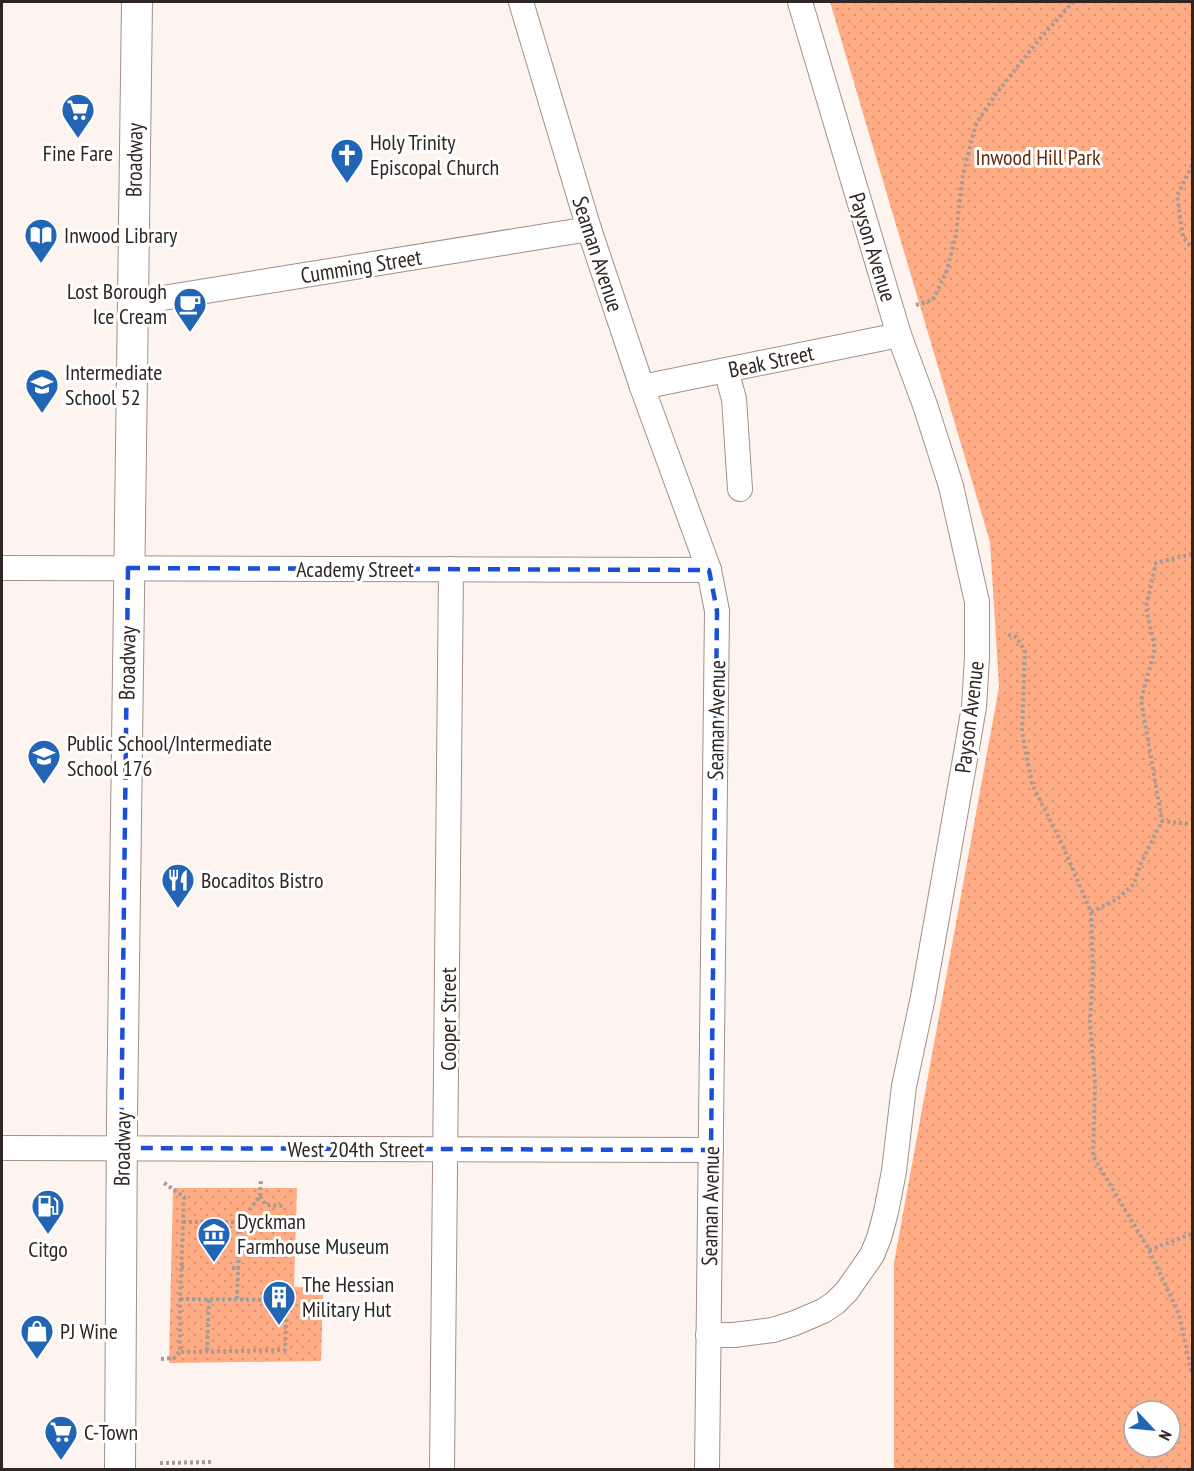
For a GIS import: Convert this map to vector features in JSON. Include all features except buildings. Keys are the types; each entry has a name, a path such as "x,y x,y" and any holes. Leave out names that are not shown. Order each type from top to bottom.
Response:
{"main road":[{"name":"Broadway","path":"120,1470 121,1148 137,2"}],"street":[{"name":"Seaman Avenue","path":"521,2 589,229 642,387 709,570 717,611 707,1470"},
{"name":"Payson Avenue","path":"708,1335 734,1335 773,1330 795,1323 835,1303 847,1292 872,1255 886,1212 894,1171 904,1086 937,922 970,728 977,657 977,602 951,486 926,405 900,335 800,2"},
{"name":"Cumming Street","path":"132,303 589,229"},
{"name":"Beak Street","path":"642,387 900,335"},
{"path":"726,370 734,399 740,489"},
{"name":"Academy Street","path":"2,568 709,570"},
{"name":"Cooper Street","path":"442,1470 451,569"},
{"name":"West 204th Street","path":"2,1148 711,1150"}],"path":[{"path":"916,305 933,300 947,270 956,234 963,174 976,124 1030,50 1073,2"},
{"path":"1192,165 1177,196 1183,237 1192,248"},
{"path":"1090,912 1116,900 1134,884 1140,865 1162,821 1141,700 1155,649 1146,607 1156,563 1192,554"},
{"path":"1008,635 1016,637 1025,651 1022,732 1032,784 1062,844 1090,912 1093,971 1090,1022 1095,1083 1092,1156 1149,1250 1179,1314 1192,1375"},
{"path":"1162,821 1192,824"},
{"path":"237,1299 240,1222 260,1196 261,1179"},
{"path":"163,1182 184,1197 180,1352"},
{"path":"260,1196 266,1205 284,1206"},
{"path":"183,1222 240,1222"},
{"path":"1149,1250 1192,1234"},
{"path":"181,1267 187,1268"},
{"path":"232,1268 238,1268"},
{"path":"207,1351 209,1298"},
{"path":"160,1359 174,1358 180,1352 285,1350 287,1300 180,1299"},
{"path":"160,1463 214,1462"}],"highlighted area":[{"path":"128,568 709,570 717,611 711,1150 121,1148"}],"green space":[{"name":"Inwood Hill Park","path":"830,2 1192,2 1192,1469 894,1469 894,1263 999,687 990,542"},
{"path":"173,1188 297,1188 294,1287 323,1288 321,1361 169,1363"}],"place":[{"name":"Fine Fare","path":"78,139"},
{"name":"Holy Trinity Episcopal Church","path":"347,184"},
{"name":"Inwood Library","path":"41,264"},
{"name":"Lost Borough Ice Cream","path":"190,333"},
{"name":"Intermediate School 52","path":"42,414"},
{"name":"Public School/Intermediate School 176","path":"44,785"},
{"name":"Bocaditos Bistro","path":"178,909"},
{"name":"Citgo","path":"48,1235"},
{"name":"Dyckman Farmhouse Museum","path":"214,1263"},
{"name":"The Hessian Military Hut","path":"279,1326"},
{"name":"PJ Wine","path":"37,1360"},
{"name":"C-Town","path":"61,1461"}]}
